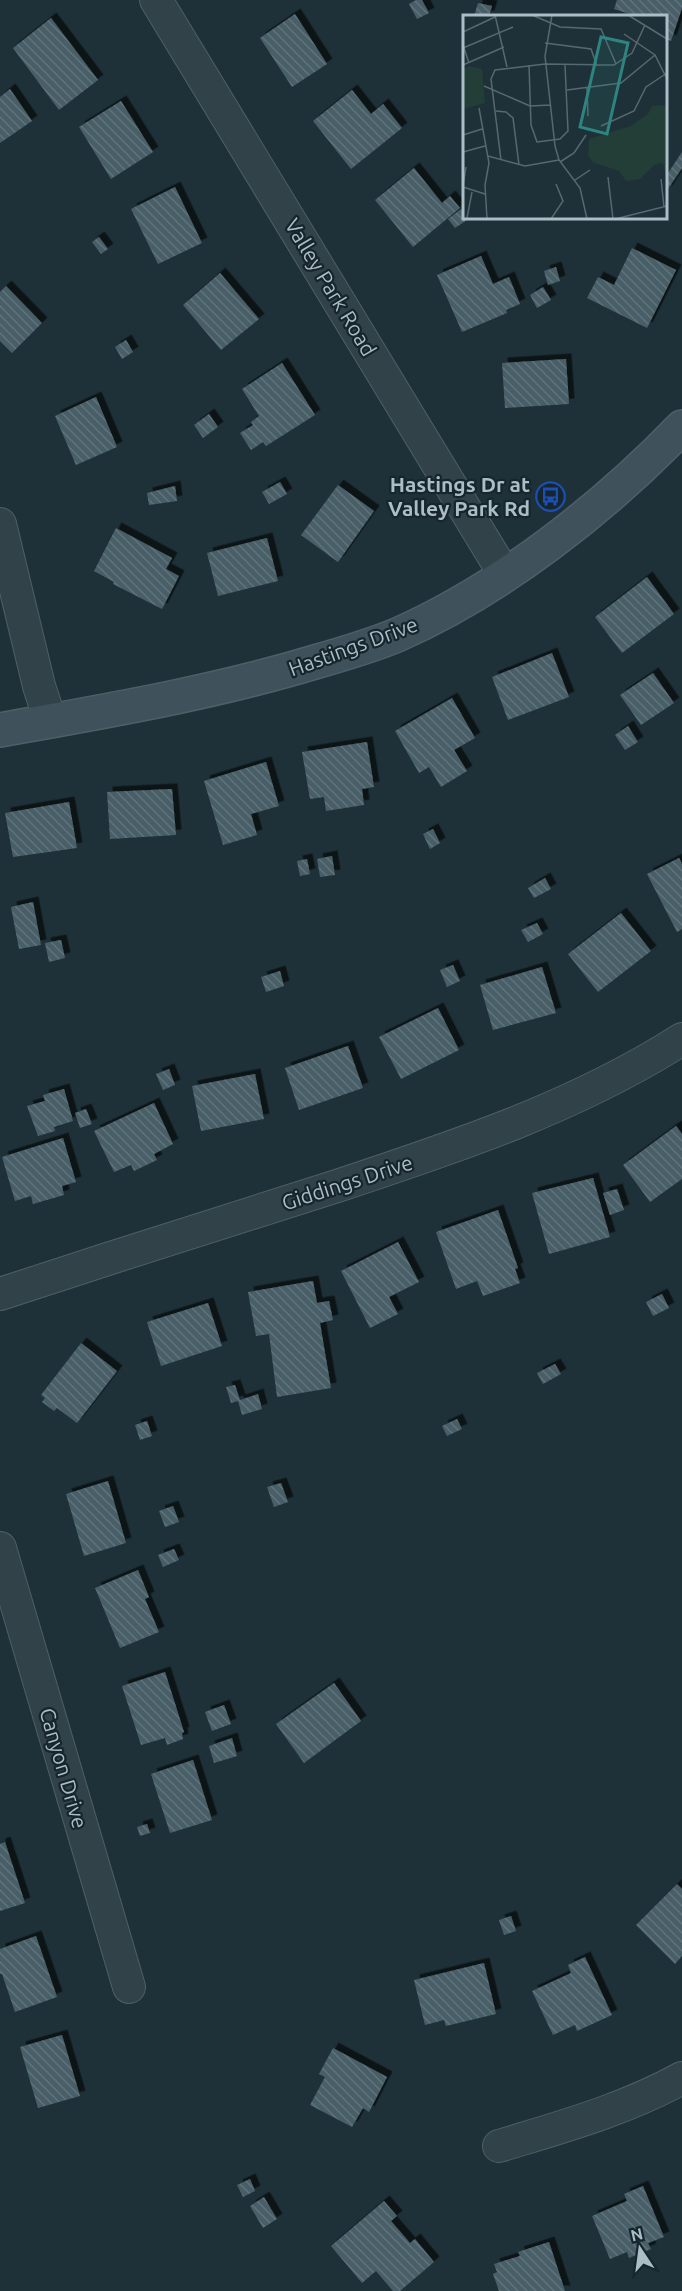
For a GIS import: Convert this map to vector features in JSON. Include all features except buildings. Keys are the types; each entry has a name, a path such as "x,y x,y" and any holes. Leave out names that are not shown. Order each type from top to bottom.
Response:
{"street":[{"name":"Valley Park Road","path":"156,0 505,575"},
{"name":"Hastings Drive","path":"0,730 272,675 396,636 454,607 505,575 597,506 645,466 682,427"},
{"path":"0,524 39,686 50,720"},
{"name":"Giddings Drive","path":"0,1294 494,1133 554,1107 682,1039"},
{"name":"Canyon Drive","path":"0,1548 129,1987"},
{"path":"499,2146 598,2116 651,2095 682,2078"}],"place":[{"name":"Hastings Dr at Valley Park Rd","path":"551,496"}]}
